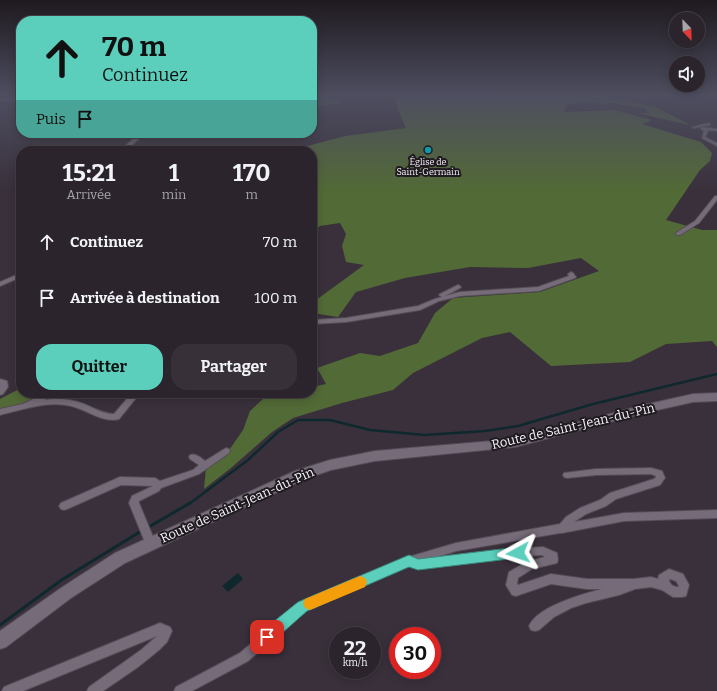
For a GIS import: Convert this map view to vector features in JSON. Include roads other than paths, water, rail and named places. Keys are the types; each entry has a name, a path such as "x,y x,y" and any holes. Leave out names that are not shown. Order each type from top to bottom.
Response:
{"main road":[{"name":"Route de Saint-Jean-du-Pin","path":"0,641 97,572 120,558 147,534 300,475 330,465 382,456 500,445 566,430 644,409 693,398 717,396"},
{"name":"Route de Saint-Jean-du-Pin","path":"665,405 717,402"}],"street":[{"path":"717,130 702,128 706,131 703,137 717,144"},
{"path":"130,146 136,138"},
{"path":"678,234 698,222 717,197"},
{"path":"317,322 346,320 420,308 437,300 460,294 539,289 573,276 571,274"},
{"path":"0,284 16,277"},
{"path":"437,300 440,296 458,287"},
{"path":"317,320 323,321"},
{"path":"0,381 4,383 4,387 0,392"},
{"path":"25,406 42,398"},
{"path":"0,412 25,406 53,402 71,402 86,407 101,415 116,417 132,398"},
{"path":"64,506 120,481 155,482 158,484 189,475 226,451"},
{"path":"194,457 205,465"},
{"path":"562,529 570,520 583,511 603,503 613,496 657,482 660,478 659,473 651,471 596,472 568,475"},
{"path":"147,534 134,503 135,498 156,488 158,484"},
{"path":"180,691 244,656 302,607 409,561 456,547 624,518 717,514"},
{"path":"409,561 418,564 508,553 543,551 553,556 553,560 530,565 513,575 511,585 516,591 551,579 587,584 634,584 651,582 665,586"},
{"path":"534,626 544,617 560,607 601,594 622,591 634,584"},
{"path":"8,691 160,629 166,631 165,636 143,657 93,691"}],"water":[{"path":"238,573 243,579 228,592 222,586"}],"waterway":[{"path":"189,504 248,460 278,432 298,420 330,420 370,430 425,435 485,431 518,426 593,404 717,374"},
{"path":"147,528 190,503"},
{"path":"0,625 63,579 143,530"}],"place":[{"name":"Église de Saint-Germain","path":"428,150"}]}
